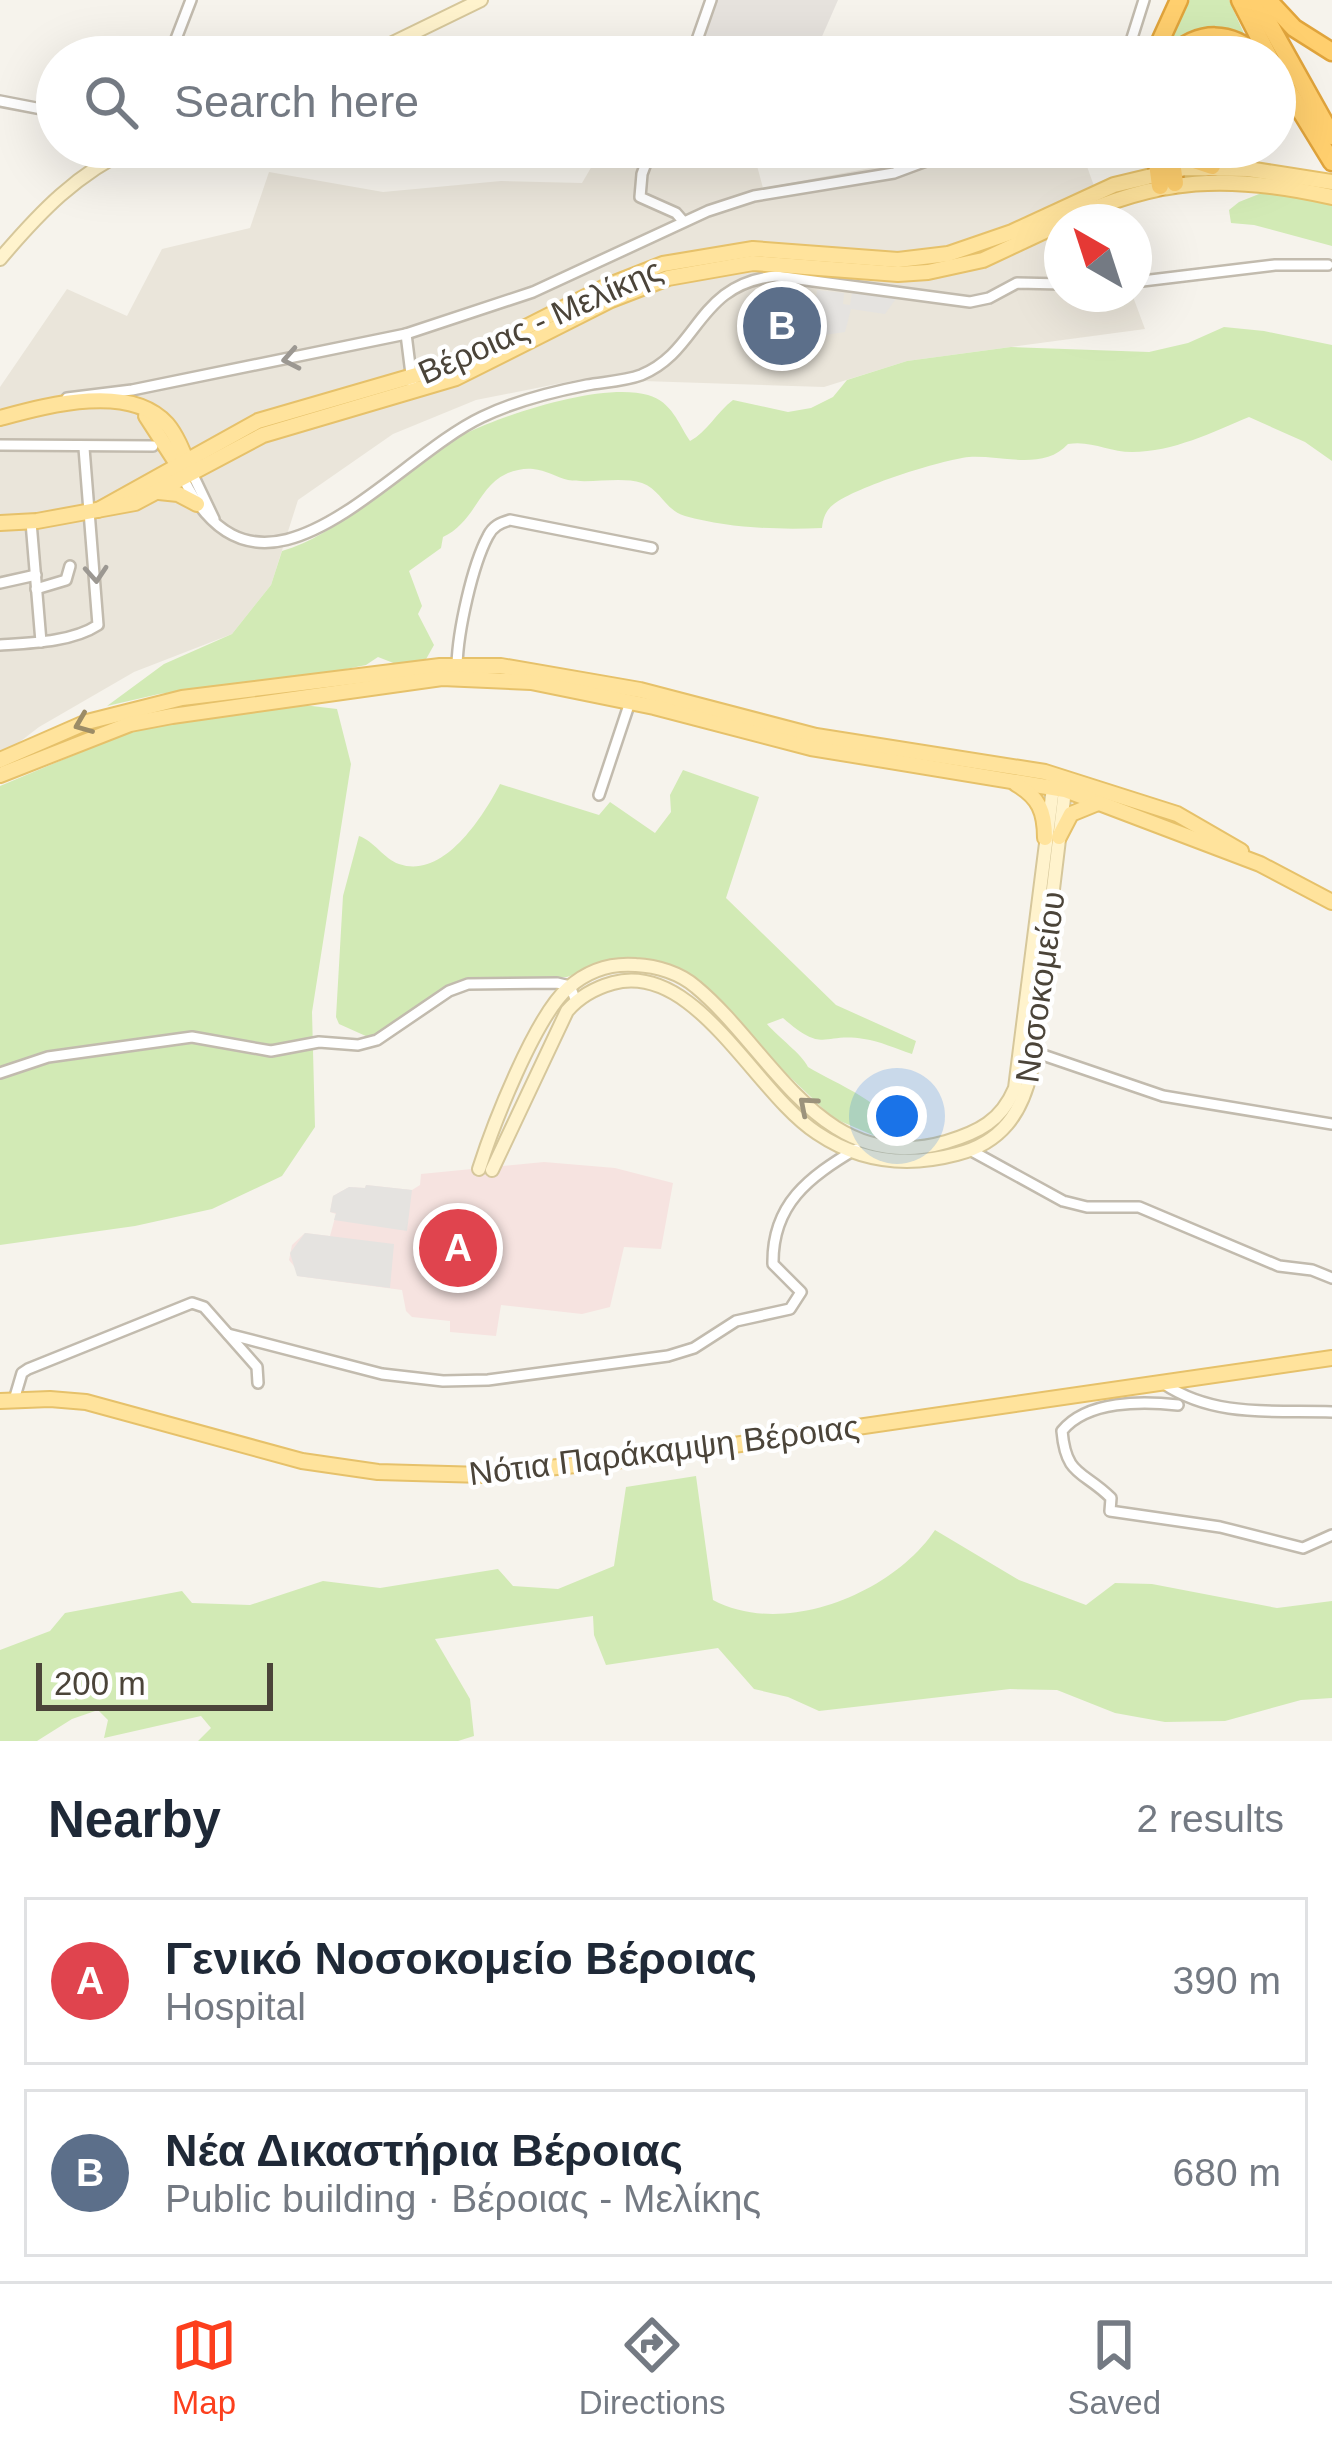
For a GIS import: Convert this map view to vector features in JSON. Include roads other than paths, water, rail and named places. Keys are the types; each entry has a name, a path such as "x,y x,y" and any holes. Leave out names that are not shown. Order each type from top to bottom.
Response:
{"highway":[{"path":"1163,36 1179,0"},
{"path":"1240,0 1256,36"},
{"path":"1256,0 1276,36"},
{"path":"1268,0 1294,28 1332,52"},
{"path":"1296,72 1332,136"},
{"path":"1296,105 1332,162"},
{"path":"1162,168 1166,178"},
{"path":"1166,178 1168,168"}],"main road":[{"name":"Βέροιας - Μελίκης","path":"186,471 217,443 290,410 414,386 607,286 663,264 753,249 898,260 948,254 1012,232 1095,191 1204,168"},
{"name":"Βέροιας - Μελίκης","path":"1227,168 1332,182"},
{"name":"Βέροιας - Μελίκης","path":"1104,204 1166,178 1249,183 1332,196"},
{"name":"Βέροιας - Μελίκης","path":"186,471 280,428 494,362 611,300 668,278 753,263 928,272 983,260 1044,231"},
{"path":"0,418 52,404 92,400 155,414 167,460 157,486"},
{"path":"163,438 217,443"},
{"path":"0,524 128,505 186,471 163,438"},
{"path":"157,486 197,504"},
{"path":"0,760 87,722 182,698 457,665 539,670 640,690 816,736 1010,764 1260,864"},
{"path":"0,775 130,724 442,678 531,682 811,748 1061,785 1177,814 1332,902"},
{"path":"1006,778 1037,800 1053,838"},
{"path":"1053,838 1071,814 1101,803"},
{"name":"Νότια Παράκαμψη Βέροιας","path":"7,1401 86,1402 302,1461 378,1472 465,1475 566,1468 1332,1358"}],"street":[{"path":"178,36 191,0"},
{"path":"407,36 481,0"},
{"path":"699,36 712,0"},
{"path":"1133,36 1144,0"},
{"path":"0,101 36,108"},
{"path":"0,259 64,189 93,168"},
{"path":"644,168 640,197 676,213 682,221"},
{"path":"52,404 74,395 132,390 406,334 532,292 682,221 754,196 907,168"},
{"path":"1152,280 1275,265 1328,265"},
{"path":"186,471 197,504 216,524 241,540 278,543 304,536 486,415 559,391 641,375 679,348 718,298 735,286 763,277 970,302 1017,283 1044,284"},
{"path":"406,334 414,386"},
{"path":"0,446 84,448 163,438"},
{"path":"0,645 41,642 89,632 98,625 95,511 84,448"},
{"path":"186,471 216,524"},
{"path":"457,665 461,624 485,543 500,523 510,520 652,548"},
{"path":"32,521 41,642"},
{"path":"36,590 66,580 70,566"},
{"path":"0,583 36,575"},
{"path":"599,795 630,702"},
{"path":"1053,838 1061,785"},
{"name":"Νοσοκομείου","path":"576,1001 600,987 632,979 651,981 683,997 781,1104 820,1136 872,1158 909,1163 970,1150 1008,1126 1018,1112 1034,1052 1053,838"},
{"name":"Νοσοκομείου","path":"570,986 606,967 623,965 655,968 682,978 698,988 822,1118 868,1141 910,1149 933,1146 987,1126 1009,1104 1053,838"},
{"path":"0,1072 48,1057 192,1037 271,1051 319,1042 358,1045 377,1040 433,1001 468,984 570,986"},
{"path":"570,986 576,1001 557,1025 486,1170 528,1054 549,1012 570,986"},
{"path":"1034,1052 1163,1096 1332,1124"},
{"path":"228,1334 382,1374 443,1381 488,1380 668,1356 694,1348 736,1321 790,1309 801,1292 772,1264 780,1222 810,1177 868,1141"},
{"path":"970,1150 1063,1201 1087,1207 1139,1207 1279,1266 1312,1270 1332,1279"},
{"path":"7,1401 28,1369 182,1304 204,1307 257,1367 258,1383"},
{"path":"1164,1384 1238,1412 1332,1412"},
{"path":"1178,1405 1129,1402 1085,1415 1062,1431 1071,1467 1111,1498 1110,1511 1220,1527 1303,1548 1332,1535"}],"place":[{"name":"Νέα Δικαστήρια Βέροιας","path":"782,326"},
{"name":"Γενικό Νοσοκομείο Βέροιας","path":"458,1248"}]}
